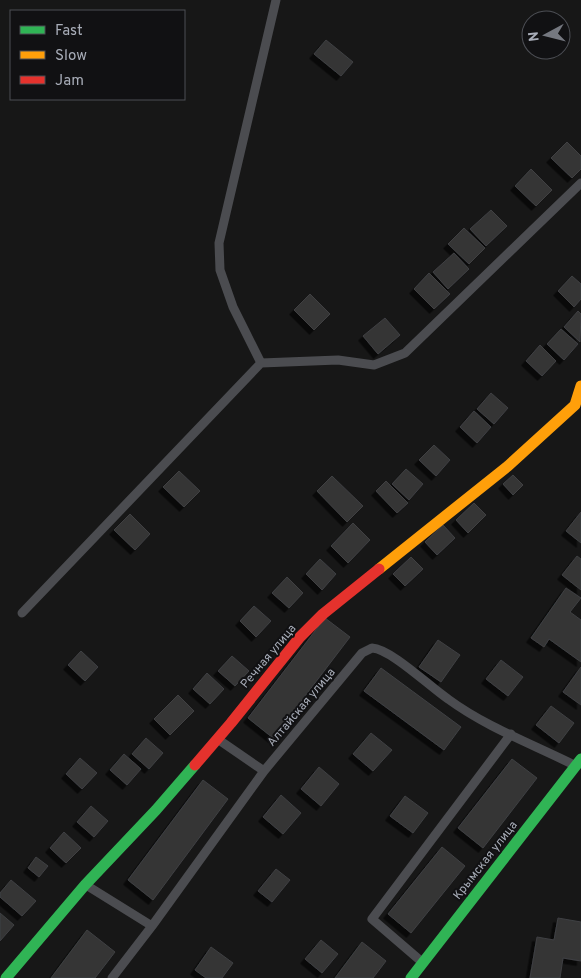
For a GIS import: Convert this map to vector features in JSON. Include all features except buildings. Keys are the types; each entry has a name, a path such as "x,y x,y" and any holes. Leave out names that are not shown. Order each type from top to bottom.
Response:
{"street":[{"name":"Речная улица","path":"6,978 85,884 156,810 300,637 323,614 508,466 576,405 581,386"},
{"name":"Крымская улица","path":"411,978 578,762"}],"lane":[{"path":"261,363 234,307 220,270 219,243 276,0"},
{"path":"22,613 261,363 338,360 374,365 405,352 581,183"},
{"name":"Алтайская улица","path":"112,978 264,771 362,653 372,648 382,650 394,657 449,700 484,722 578,762"},
{"path":"423,963 372,919 511,734"},
{"path":"217,738 264,771"},
{"path":"85,884 152,926"}],"traffic: fast":[{"path":"411,978 581,759"},
{"path":"6,978 85,885 156,810 195,765"}],"traffic: slow":[{"path":"379,569 508,466 575,405 581,386"}],"traffic: jam":[{"path":"195,765 300,637 323,614 379,569"}]}
